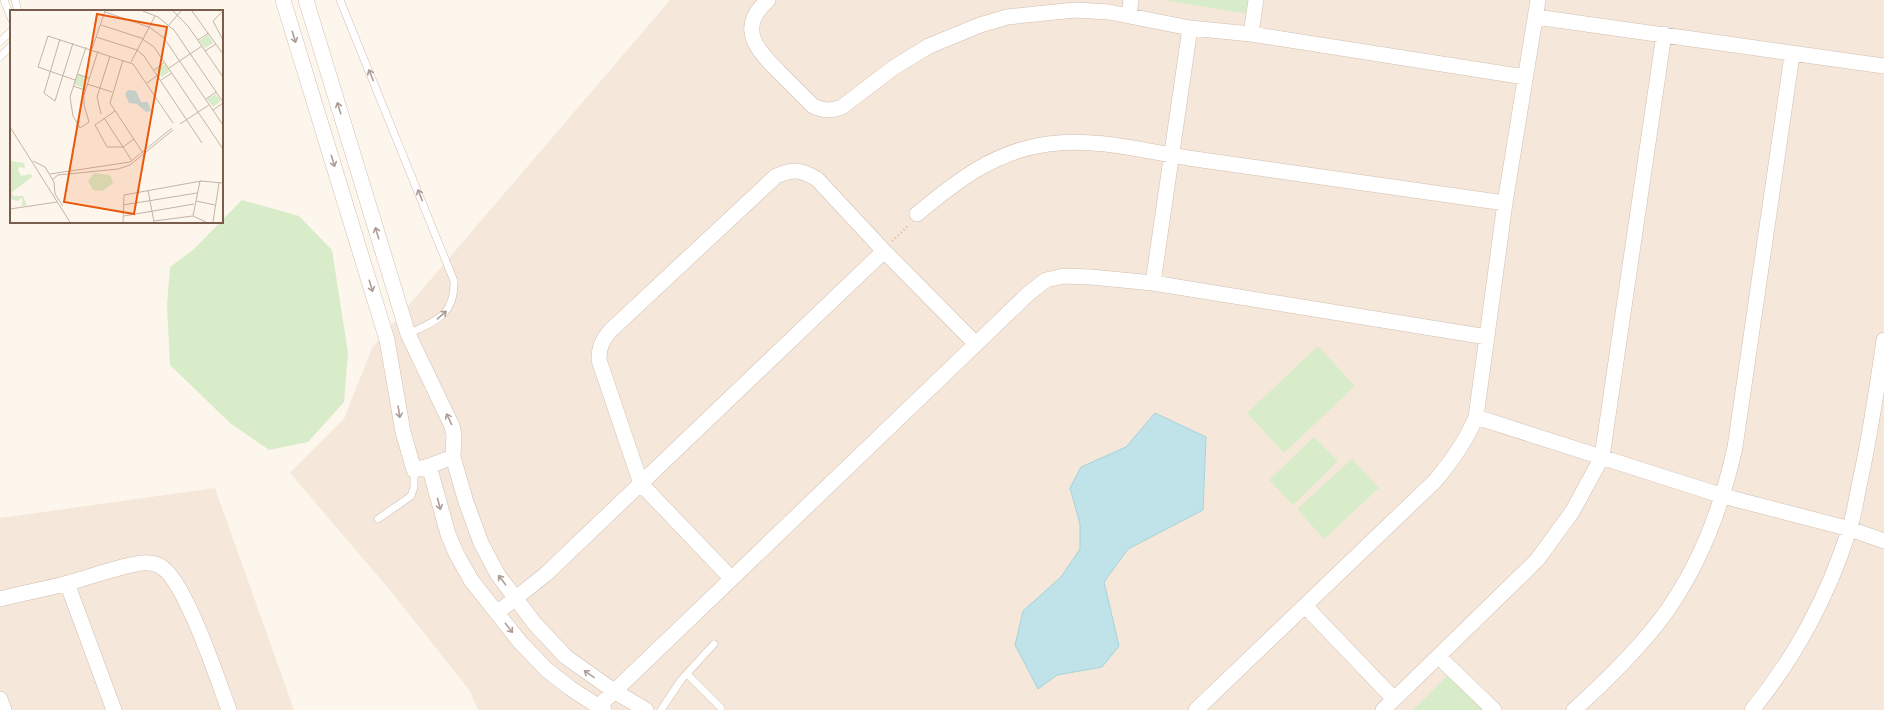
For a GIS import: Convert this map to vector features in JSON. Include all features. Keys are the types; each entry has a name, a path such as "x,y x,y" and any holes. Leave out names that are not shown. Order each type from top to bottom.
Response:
{"street":[{"path":"283,0 387,340 403,432 414,470 453,457"},
{"path":"306,0 408,334 452,426 455,448 453,457 466,502 481,543 498,575 549,640 566,657 614,691 646,710"},
{"path":"768,0 759,8 753,19 751,32 755,44 764,57 813,106 833,111 842,107 893,68 929,46 980,25 1007,17 1075,10 1129,15 1190,28 1251,34 1525,77"},
{"path":"1129,15 1131,0"},
{"path":"1251,34 1256,0"},
{"path":"1196,710 1435,481 1454,458 1467,438 1476,417 1505,203 1538,0"},
{"path":"1536,17 1884,66"},
{"path":"1153,283 1170,156 1190,28"},
{"path":"1383,710 1537,560 1556,536 1572,512 1602,457 1614,387 1664,34"},
{"path":"1574,710 1612,675 1663,615 1685,582 1705,542 1723,496 1735,447 1792,54"},
{"path":"918,214 956,181 982,165 1014,152 1041,145 1076,142 1113,145 1170,156 1505,203"},
{"path":"731,578 641,484 599,360 599,348 603,338 611,330 776,176 790,171 803,171 817,179 884,251 976,344"},
{"path":"497,613 546,574 884,251"},
{"path":"429,466 440,509 456,553 471,580 520,642 547,670 570,688 601,708 614,691 731,578 1029,293 1046,280 1064,276 1077,276 1153,283 1487,337"},
{"path":"387,340 408,334"},
{"path":"1752,710 1766,693 1794,651 1817,609 1850,529 1871,430 1884,340"},
{"path":"1476,417 1723,496 1850,529 1884,542"},
{"path":"0,599 67,583 136,564 150,562 161,566 182,594 194,619 229,710"},
{"path":"67,583 114,710"},
{"path":"1305,606 1394,699"},
{"path":"1439,657 1494,710"},
{"path":"0,699 4,710"}],"lane":[{"path":"4,0 10,15"},
{"path":"15,0 18,10"},
{"path":"340,0 454,281 454,293 446,312 434,322 408,334"},
{"path":"0,42 10,31"},
{"path":"0,56 10,47"},
{"path":"378,519 411,496 414,486 414,470"},
{"path":"661,710 687,674 714,644"},
{"path":"687,674 721,708"}],"path":[{"path":"884,251 913,222 918,214"}],"shaded area":[{"path":"670,0 1884,0 1884,710 478,710 470,691 389,589 290,473 344,419 372,348"},
{"path":"215,488 294,710 0,710 0,518"}],"green space":[{"path":"1163,0 1251,0 1249,14"},
{"path":"242,200 299,216 332,250 348,353 344,402 308,442 269,450 230,423 170,365 167,305 170,267 193,250 219,223 223,223 223,219"},
{"path":"1318,346 1355,386 1284,453 1247,413"},
{"path":"1314,437 1338,461 1293,505 1269,480"},
{"path":"1352,459 1379,488 1324,539 1297,509"},
{"path":"1449,674 1484,710 1413,710"}],"water":[{"path":"1155,413 1206,437 1203,510 1128,549 1104,582 1119,646 1102,667 1057,675 1038,689 1015,645 1023,611 1061,577 1080,549 1080,524 1070,488 1081,467 1126,447"}]}
